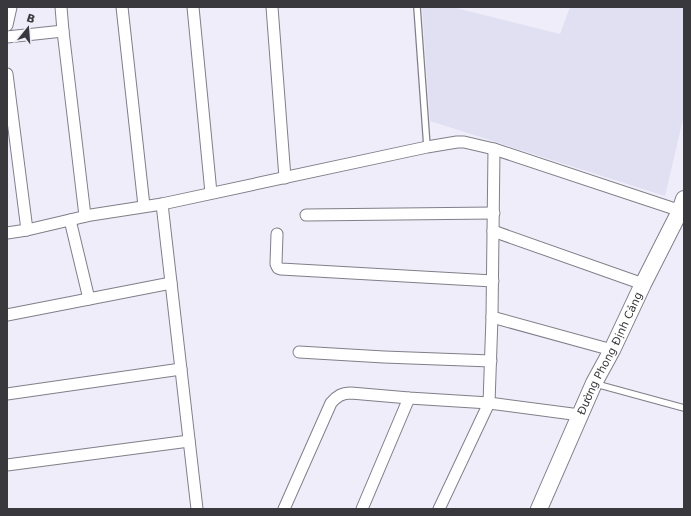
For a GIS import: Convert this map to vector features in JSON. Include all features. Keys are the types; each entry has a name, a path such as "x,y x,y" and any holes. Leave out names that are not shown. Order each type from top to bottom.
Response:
{"street":[{"path":"7,25 11,7"},
{"path":"61,7 85,216"},
{"path":"122,7 144,206"},
{"path":"193,7 211,192"},
{"path":"272,7 285,178"},
{"path":"7,37 63,31"},
{"path":"7,74 27,230"},
{"path":"7,233 27,230 85,216 162,204 211,192 285,178 427,147 458,142 494,149 683,207"},
{"path":"439,509 489,403 493,281 494,149"},
{"path":"162,204 197,509"},
{"name":"Đường Phong Định Cảng","path":"539,509 594,383 683,207"},
{"path":"306,215 494,213"},
{"path":"70,220 88,299"},
{"path":"493,231 643,284"},
{"path":"277,234 276,264 278,268 281,269 493,281"},
{"path":"7,315 171,283"},
{"path":"492,317 612,350"},
{"path":"299,352 491,361"},
{"path":"7,394 181,369"},
{"path":"284,509 331,402 344,393 489,403 580,415"},
{"path":"362,509 409,398"},
{"path":"7,465 189,441"}],"lane":[{"path":"417,7 427,147"},
{"path":"594,383 684,408"}],"shaded area":[{"path":"422,7 452,7 560,34 570,7 684,7 684,115 665,196 430,121"}]}
